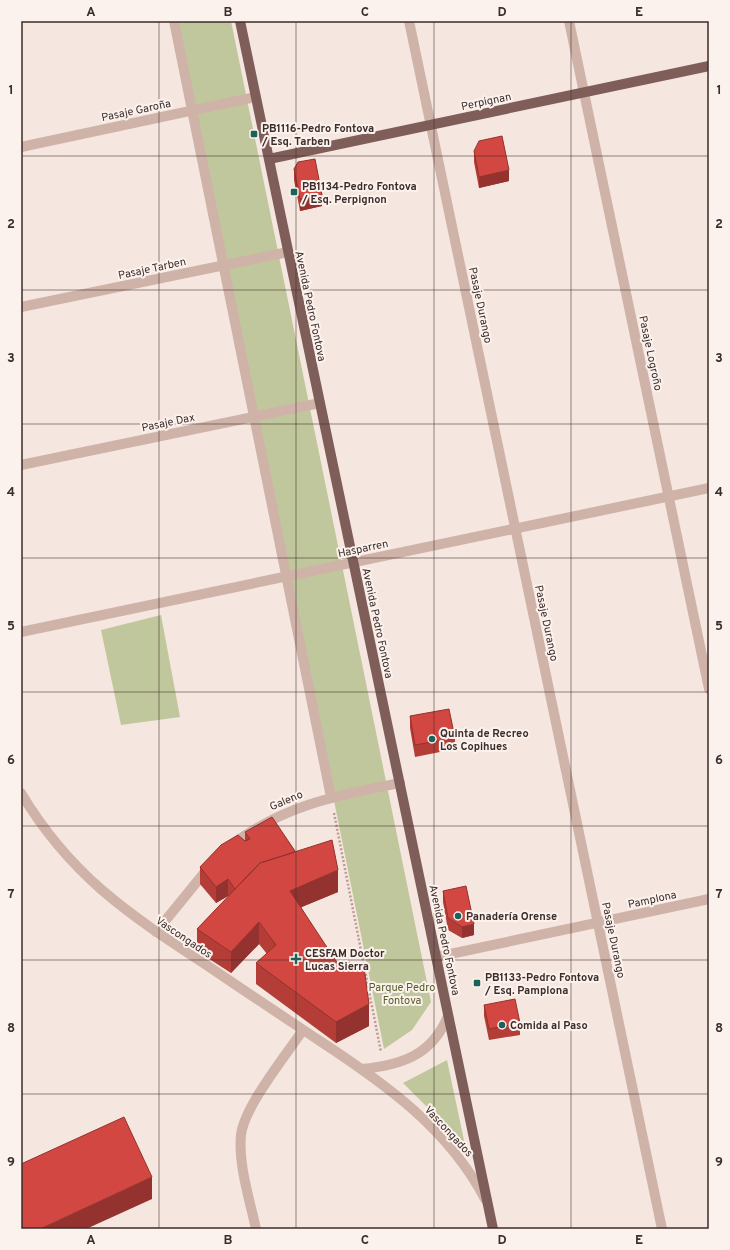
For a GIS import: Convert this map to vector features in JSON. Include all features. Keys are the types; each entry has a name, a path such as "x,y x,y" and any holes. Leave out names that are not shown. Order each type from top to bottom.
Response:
{"main road":[{"name":"Avenida Pedro Fontova","path":"240,21 493,1229"},
{"name":"Perpignan","path":"268,159 709,66"}],"street":[{"path":"174,21 331,797"},
{"name":"Pasaje Durango","path":"409,21 662,1229"},
{"name":"Pasaje Logroño","path":"569,21 709,689"},
{"name":"Pasaje Garoña","path":"21,147 256,97"},
{"name":"Pasaje Tarben","path":"21,307 288,252"},
{"name":"Pasaje Dax","path":"21,465 320,402"},
{"name":"Hasparren","path":"21,632 709,488"},
{"name":"Galeno","path":"156,932 217,857 252,829 302,806 331,797 400,784"},
{"name":"Vascongados","path":"21,793 46,830 76,867 106,895 156,932 362,1069 397,1096 430,1125 473,1176 488,1205"},
{"name":"Pamplona","path":"436,956 709,899"},
{"path":"362,1069 384,1067 401,1063 430,1043 442,1030 448,1016"},
{"path":"256,1229 242,1162 241,1134 251,1108 303,1030"}],"path":[{"path":"331,797 384,1067"}],"green space":[{"name":"Parque Pedro Fontova","path":"177,21 231,21 431,1002 412,1030 384,1049"},
{"path":"161,615 180,717 121,725 101,630"},
{"path":"447,1060 465,1145 403,1083"}],"building":[{"path":"502,136 509,170 479,177 474,151 479,141"},
{"path":"315,159 322,195 300,199 294,169 298,162"},
{"path":"449,709 455,738 415,745 410,716"},
{"path":"272,817 295,851 260,863 235,889 228,879 216,887 200,867 221,845 238,835 245,841 250,839 245,832"},
{"name":"CESFAM Doctor Lucas Sierra","path":"332,840 338,870 290,891 340,967 350,962 355,967 364,967 369,1004 336,1022 256,963 276,945 259,922 231,952 197,929 260,863"},
{"name":"Panadería Orense","path":"466,886 474,924 462,927 448,918 443,891"},
{"path":"515,999 520,1023 489,1029 484,1005"},
{"path":"124,1117 152,1177 40,1229 21,1229 21,1164"}],"place":[{"name":"PB1116-Pedro Fontova / Esq. Tarben","path":"254,134"},
{"name":"PB1134-Pedro Fontova / Esq. Perpignon","path":"294,192"},
{"name":"Quinta de Recreo Los Copihues","path":"432,739"},
{"name":"Panadería Orense","path":"458,916"},
{"name":"CESFAM Doctor Lucas Sierra","path":"296,959"},
{"name":"PB1133-Pedro Fontova / Esq. Pamplona","path":"477,983"},
{"name":"Comida al Paso","path":"502,1025"}]}
